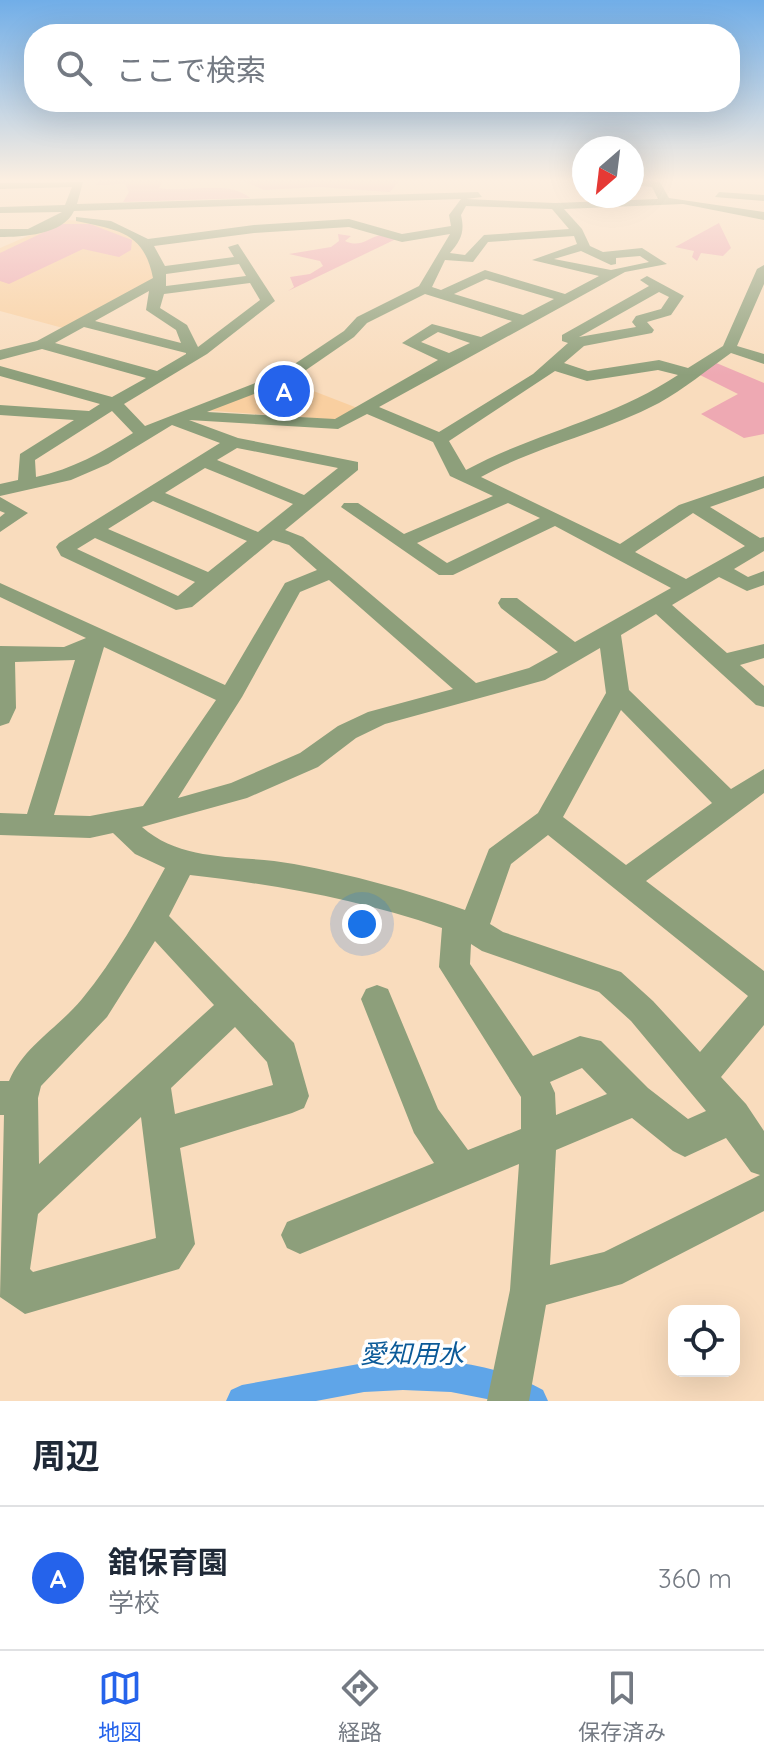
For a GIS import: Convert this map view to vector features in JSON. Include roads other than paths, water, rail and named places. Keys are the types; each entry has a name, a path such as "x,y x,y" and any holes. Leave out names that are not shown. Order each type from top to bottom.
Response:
{"street":[{"path":"146,244 158,280 153,310 182,328 193,352"},
{"path":"0,490 28,486 86,468 178,417 281,380 349,334 362,320 424,289 441,256 451,244"},
{"path":"441,256 468,259 480,244"},
{"path":"619,271 584,246 538,260 619,271 659,286 677,296 666,312 641,319 639,322 647,330 579,342 567,338 659,286"},
{"path":"28,486 26,458 157,376 268,301 234,247"},
{"path":"178,417 338,424 450,359 619,271 661,264 642,252 600,256"},
{"path":"0,355 42,344 158,280 243,260"},
{"path":"467,477 516,450 536,448 642,404 729,348 734,344 742,313 764,269"},
{"path":"442,295 485,274 565,298"},
{"path":"158,280 254,279"},
{"path":"424,289 525,320"},
{"path":"742,313 764,318"},
{"path":"82,322 193,352"},
{"path":"450,359 409,343 437,327 483,342"},
{"path":"440,439 556,366 579,342"},
{"path":"42,344 157,376"},
{"path":"729,348 764,359"},
{"path":"47,382 90,358"},
{"path":"556,366 587,376 659,365 690,374"},
{"path":"0,371 114,403 143,434"},
{"path":"368,408 440,439 456,472 555,518 687,588"},
{"path":"0,410 92,416"},
{"path":"178,417 234,442 352,466 184,602 176,603 68,552 66,547 234,442"},
{"path":"204,461 306,503"},
{"path":"622,552 686,509 764,482"},
{"path":"152,494 266,536 296,541 472,692"},
{"path":"404,541 509,496"},
{"path":"0,503 18,513 0,526"},
{"path":"351,507 446,571 555,518"},
{"path":"0,824 90,827 152,815 238,791 309,760 347,732 377,718 537,674 762,544 696,507"},
{"path":"94,530 210,581"},
{"path":"720,569 747,585 764,577"},
{"path":"152,815 230,697 292,588 329,572"},
{"path":"0,589 95,643 230,697"},
{"path":"509,603 574,653"},
{"path":"659,605 764,699"},
{"path":"609,633 618,693 730,804"},
{"path":"0,717 4,708 1,654 64,655 95,643"},
{"path":"38,824 95,643"},
{"path":"722,662 764,651"},
{"path":"508,1401 520,1351 529,1290 539,1137 538,1093 454,967 465,924 499,857 548,820 618,693"},
{"path":"625,881 764,779"},
{"path":"548,820 764,990"},
{"path":"118,822 145,846 182,863 291,875 384,896 465,924 493,942 610,982 642,1011 734,1116 764,1159"},
{"path":"153,1083 176,1244 166,1256 25,1294 5,1276 21,1205 10,1098 25,1076 81,1023 153,919 182,863"},
{"path":"153,919 282,1054 292,1096 161,1136"},
{"path":"377,999 426,1121 460,1169"},
{"path":"700,1077 764,1001"},
{"path":"21,1205 235,1006"},
{"path":"526,1076 580,1052 589,1052 636,1100 685,1139 734,1116"},
{"path":"300,1235 636,1100"},
{"path":"529,1290 608,1270 764,1192"}],"waterway":[{"name":"愛知用水","path":"242,1401 349,1379 403,1374 475,1381 498,1386 532,1401"}],"place":[{"name":"舘保育園","path":"284,391"}]}
